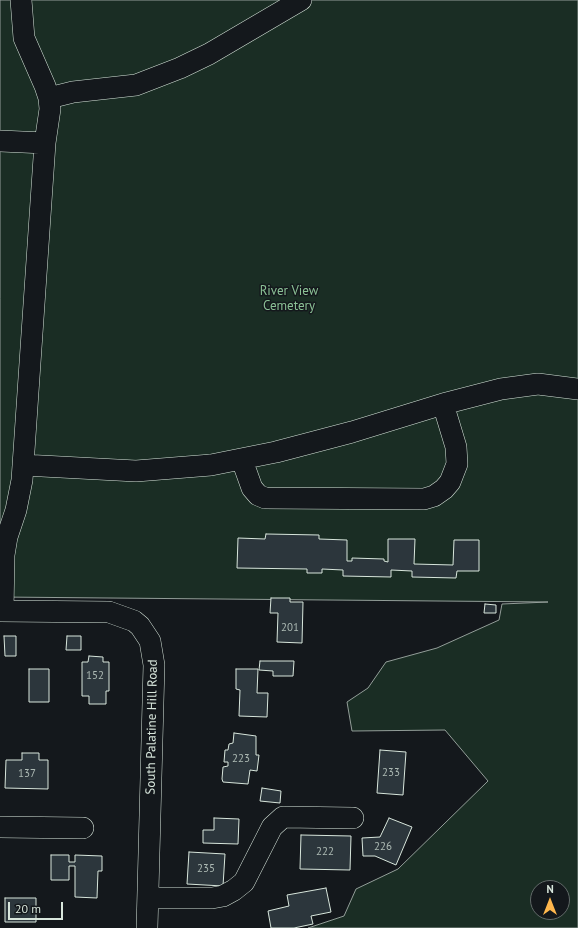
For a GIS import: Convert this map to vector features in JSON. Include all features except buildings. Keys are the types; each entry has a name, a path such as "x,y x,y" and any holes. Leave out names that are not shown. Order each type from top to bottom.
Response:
{"street":[{"path":"1,611 4,555 3,537 20,494 23,465 45,143 50,109 49,98 24,38 21,0"},
{"path":"49,98 73,92 136,85 180,68 209,54 301,0"},
{"path":"0,141 45,143"},
{"path":"23,465 136,471 178,469 242,460 352,432 443,404 522,385 552,384 578,389"},
{"path":"242,460 252,488 258,495 265,498 424,499 434,496 444,489 450,482 457,464 456,446 443,404"},
{"name":"South Palatine Hill Road","path":"1,611 109,612 134,621 140,626 150,641 154,665 147,928"},
{"path":"148,898 212,898 223,896 234,890 244,882 272,827 283,816 353,818"},
{"path":"0,827 83,828"}],"green space":[{"name":"River View Cemetery","path":"0,0 578,0 578,928 308,928 344,916 356,889 398,869 488,781 445,730 352,731 347,702 368,688 386,662 437,648 499,620 502,604 548,602 0,597"}]}
